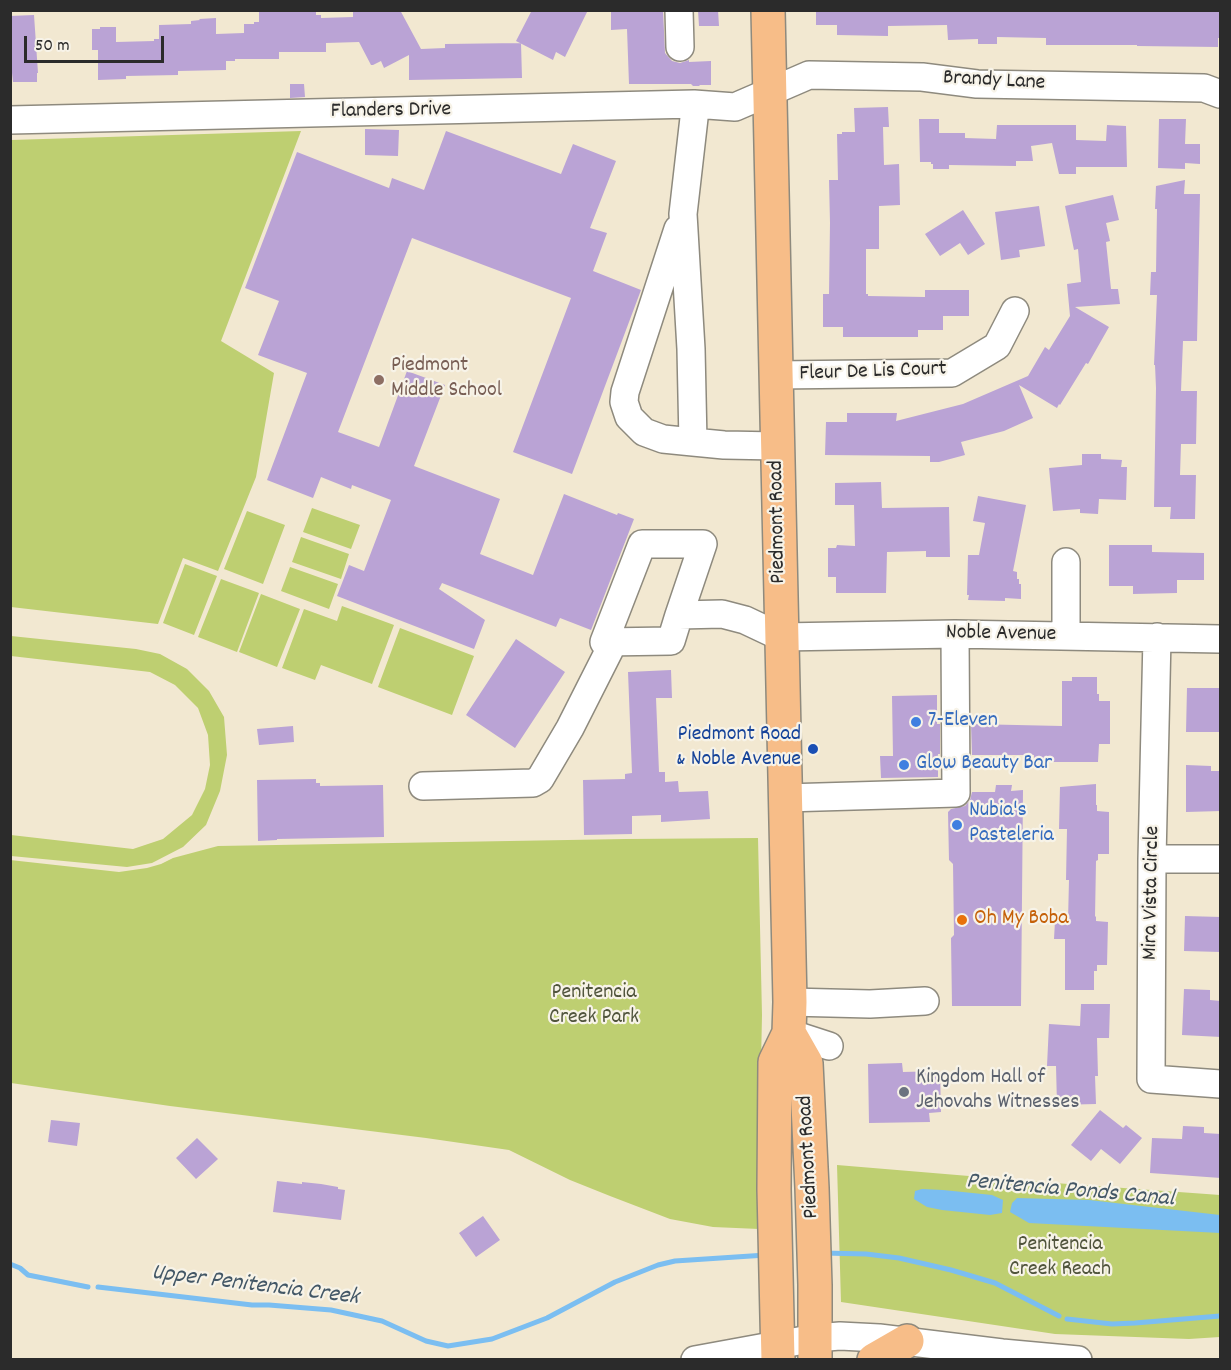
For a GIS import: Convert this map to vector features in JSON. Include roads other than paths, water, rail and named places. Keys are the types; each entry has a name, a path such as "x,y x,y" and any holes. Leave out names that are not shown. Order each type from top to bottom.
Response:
{"main road":[{"name":"Piedmont Road","path":"768,10 789,1017 775,1062 774,1189 778,1352"},
{"name":"Piedmont Road","path":"789,1017 806,1063 812,1188 815,1349"},
{"path":"874,1359 907,1341"}],"street":[{"path":"679,10 680,47"},
{"name":"Brandy Lane","path":"770,92 809,75 815,75 922,77 977,84 1204,88 1221,94"},
{"name":"Flanders Drive","path":"10,120 694,104 735,106 770,92"},
{"path":"693,442 691,349 683,214 694,104"},
{"path":"683,214 624,392 624,402 629,417 644,432 663,439 724,445 777,446"},
{"name":"Fleur De Lis Court","path":"776,375 952,373 997,346 1015,311"},
{"path":"642,544 703,544 679,615 671,641 604,642 642,544"},
{"path":"1066,562 1066,636"},
{"path":"679,615 722,614 745,620 782,638"},
{"path":"785,798 956,793 955,634"},
{"name":"Noble Avenue","path":"782,638 955,634 1221,639"},
{"name":"Mira Vista Circle","path":"1157,637 1152,859 1151,1079 1221,1084"},
{"path":"423,786 533,783 540,779 570,728 614,641"},
{"path":"1152,859 1221,859"},
{"path":"789,1017 870,1004 925,1001"},
{"path":"789,1017 829,1046"},
{"path":"695,1359 815,1349 840,1336 1078,1359"}],"water":[{"path":"922,1189 992,1195 1003,1200 1002,1213 990,1215 927,1207 914,1199 915,1191"},
{"path":"1017,1198 1089,1200 1220,1215 1220,1233 1029,1223 1010,1212 1012,1203"}],"waterway":[{"name":"Upper Penitencia Creek","path":"823,1253 866,1254 899,1258 951,1270 995,1283 1059,1316"},
{"name":"Upper Penitencia Creek","path":"98,1287 252,1305 331,1310 382,1321 426,1341 448,1346 492,1339 547,1318 615,1282 658,1265 675,1261 766,1255"},
{"name":"Upper Penitencia Creek","path":"10,1264 20,1268 28,1275 88,1287"},
{"name":"Upper Penitencia Creek","path":"1067,1319 1112,1324 1220,1316"}],"place":[{"name":"Piedmont Middle School","path":"379,380"},
{"name":"7-Eleven","path":"916,722"},
{"name":"Piedmont Road & Noble Avenue","path":"813,749"},
{"name":"Glow Beauty Bar","path":"904,765"},
{"name":"Nubia's Pasteleria","path":"957,825"},
{"name":"Oh My Boba","path":"962,920"},
{"name":"Kingdom Hall of Jehovahs Witnesses","path":"904,1092"}],"park label":[{"name":"Penitencia Creek Park","path":"594,1006"},
{"name":"Penitencia Creek Reach","path":"1060,1258"}],"water label":[{"name":"Penitencia Ponds Canal","path":"1070,1192"}]}
